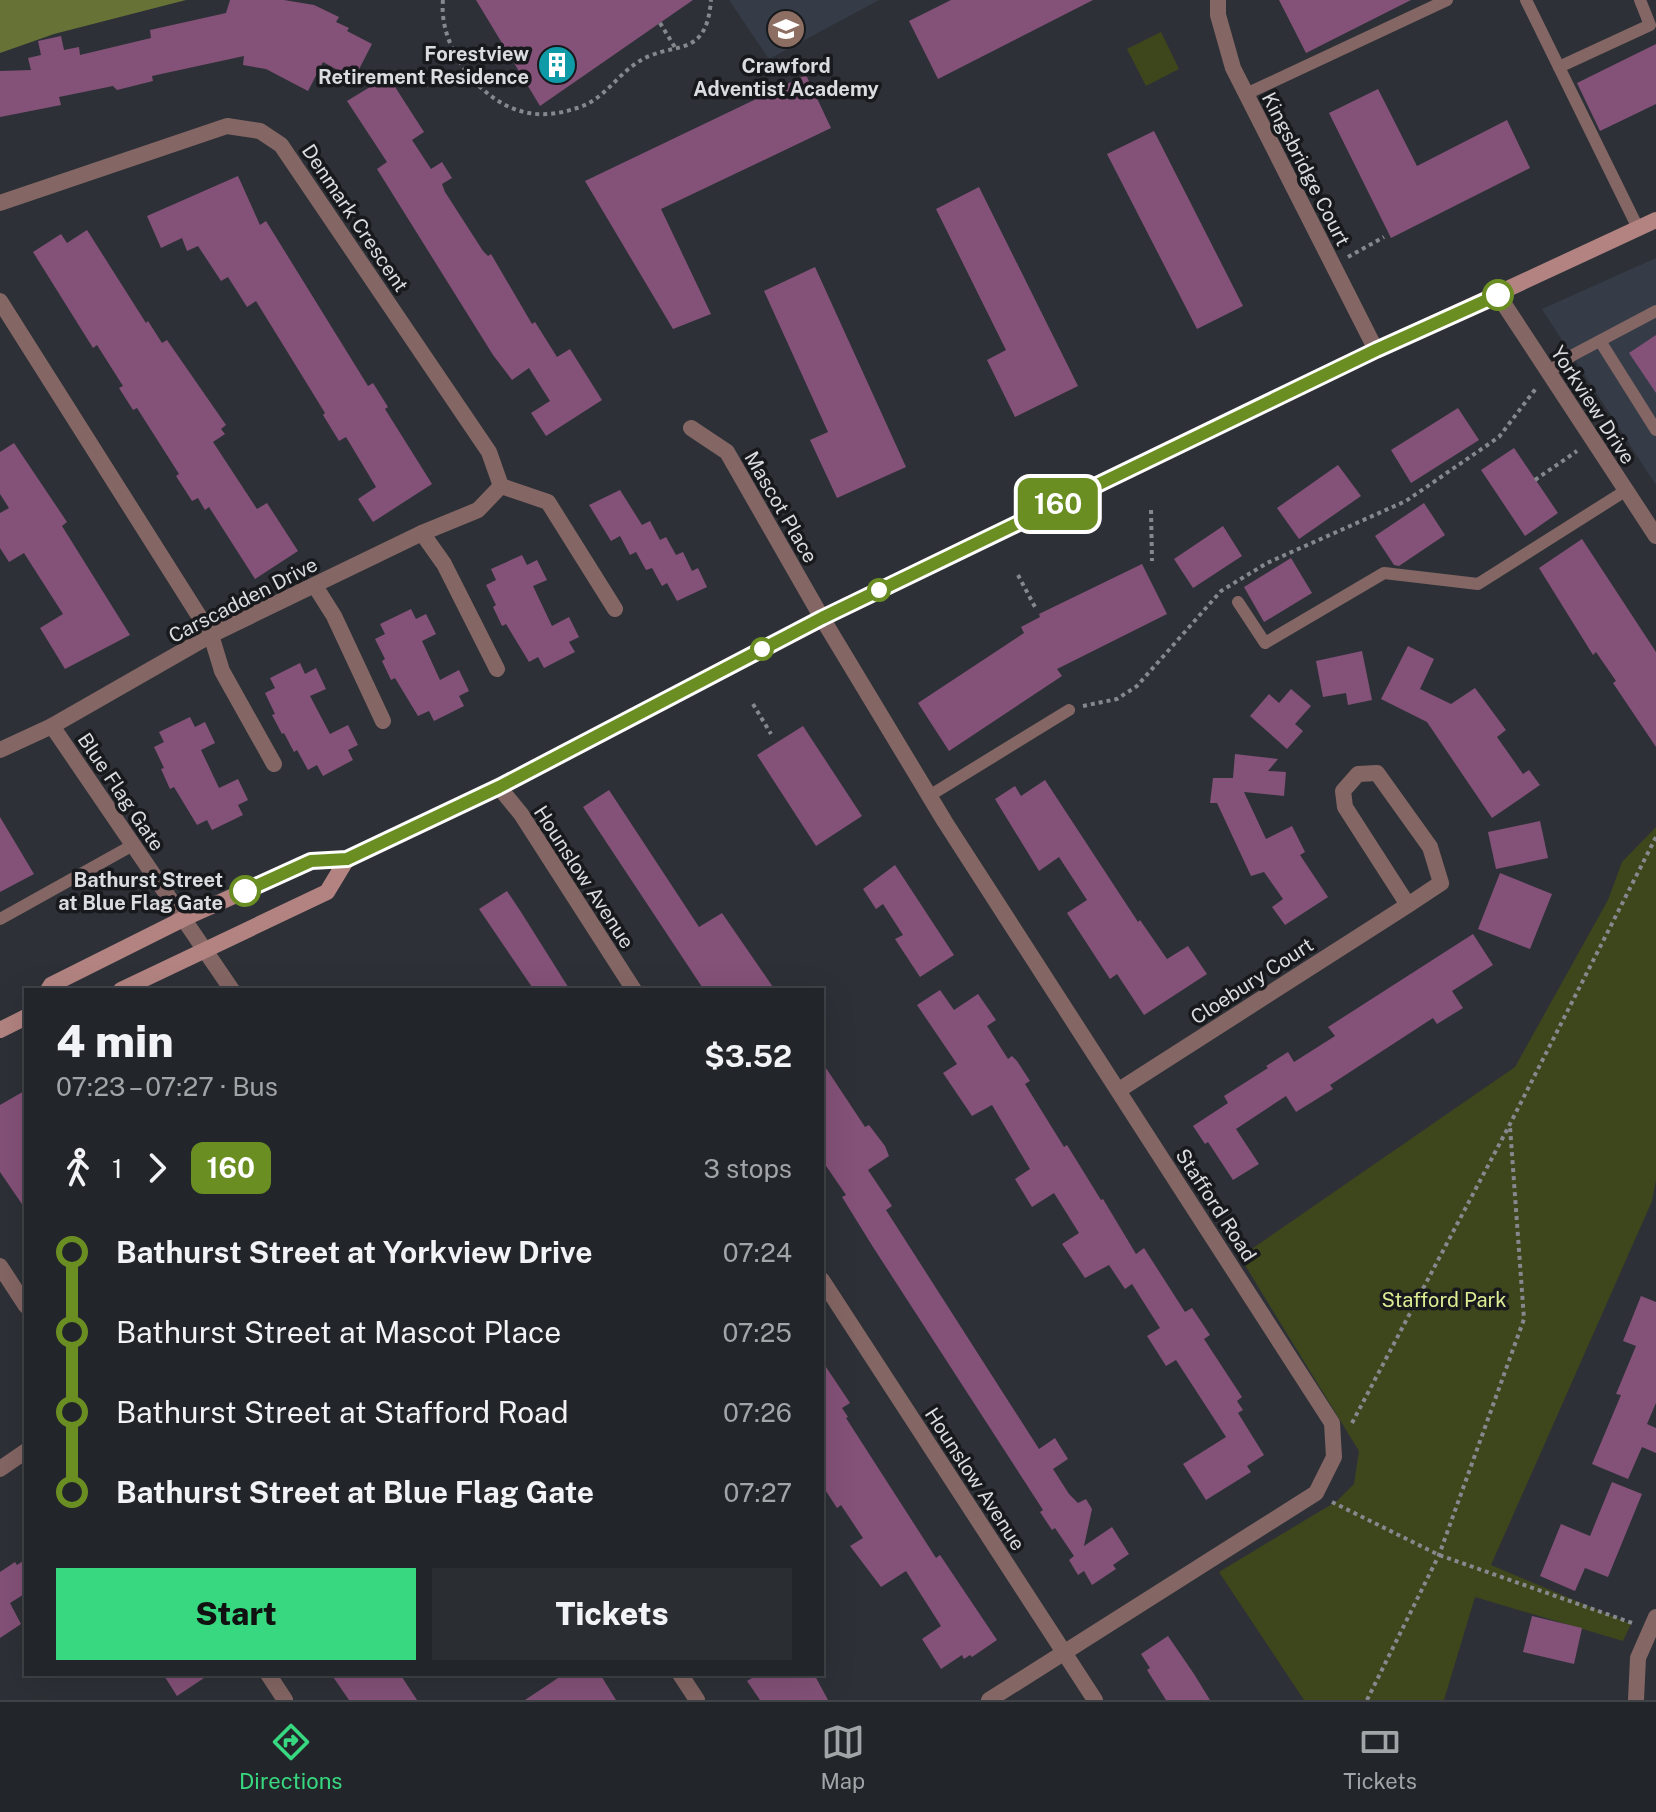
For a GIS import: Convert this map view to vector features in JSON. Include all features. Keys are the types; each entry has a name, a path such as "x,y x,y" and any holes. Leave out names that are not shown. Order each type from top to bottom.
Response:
{"main road":[{"path":"49,988 185,918 311,861 347,859 499,787 822,618 1376,350 1656,220"},
{"path":"125,988 327,892 347,859"},
{"path":"0,1030 24,1018"}],"street":[{"name":"Kingsbridge Court","path":"1218,0 1218,15 1233,68 1376,350"},
{"name":"Denmark Crescent","path":"0,203 227,126 260,131 281,145 489,452 501,486"},
{"name":"Yorkview Drive","path":"1498,295 1656,536"},
{"path":"0,301 211,635 222,671 274,764"},
{"name":"Mascot Place","path":"691,428 727,452 822,618"},
{"name":"Carscadden Drive","path":"0,750 52,726 211,635 422,533 478,510 501,486"},
{"path":"501,486 548,502 615,609"},
{"path":"422,533 444,564 497,669"},
{"path":"315,586 334,616 383,721"},
{"name":"Stafford Road","path":"822,618 929,796 1332,1423 1334,1457"},
{"name":"Blue Flag Gate","path":"52,726 231,988"},
{"name":"Cloebury Court","path":"1119,1090 1408,905 1441,883 1430,847 1377,773 1358,774 1343,791 1345,807 1408,905"},
{"name":"Hounslow Avenue","path":"499,787 521,814 633,988"},
{"path":"0,1266 24,1303"},
{"name":"Hounslow Avenue","path":"824,1283 1095,1700"},
{"path":"0,1469 24,1452"},
{"path":"989,1700 1316,1493 1334,1457"},
{"path":"1636,1700 1638,1658 1654,1623"},
{"path":"269,1676 285,1700"},
{"path":"681,1676 697,1700"}],"lane":[{"path":"1246,94 1447,0"},
{"path":"1526,0 1638,228"},
{"path":"1559,67 1650,25 1640,0"},
{"path":"1548,372 1656,311"},
{"path":"1600,341 1656,430"},
{"path":"1238,602 1265,643 1384,573 1478,584 1625,491"},
{"path":"929,796 1069,710"},
{"path":"0,919 133,845"}],"path":[{"path":"443,0 442,22 458,59 478,84 502,102 528,113 555,114 582,107 603,95 636,63 660,52 684,48 700,38 710,14 711,0"},
{"path":"660,23 676,49"},
{"path":"1333,265 1384,237"},
{"path":"1069,710 1117,699 1137,686 1221,591 1267,563 1406,501 1499,437 1548,372"},
{"path":"1535,480 1592,440"},
{"path":"1151,510 1152,561"},
{"path":"1018,575 1035,607"},
{"path":"753,704 771,734"},
{"path":"1334,1457 1510,1124 1656,837"},
{"path":"1367,1700 1439,1555 1524,1319 1510,1124"},
{"path":"1316,1493 1439,1555 1654,1623"}],"shaded area":[{"name":"Crawford Adventist Academy","path":"729,0 879,0 769,59"},
{"path":"1656,258 1656,485 1542,309"}],"green space":[{"path":"0,0 186,0 54,34 0,53"},
{"path":"1161,32 1179,69 1146,86 1127,49"},
{"name":"Stafford Park","path":"1656,827 1656,1180 1652,1201 1491,1565 1631,1624 1623,1641 1475,1597 1444,1700 1304,1700 1219,1572 1337,1501 1354,1484 1359,1451 1240,1257 1515,1067 1608,900 1622,862"}],"building":[{"path":"230,0 284,0 314,5 339,17 336,22 349,28 347,31 372,44 354,79 323,62 308,91 266,69 243,65 244,56 152,76 153,81 117,90 113,86 59,97 61,105 0,117 0,71 31,70 28,58 41,55 38,41 61,36 64,50 79,47 80,55 151,38 150,30 226,13"},
{"name":"Forestview Retirement Residence","path":"476,0 693,0 540,106"},
{"path":"951,0 1093,0 938,79 909,21"},
{"path":"1279,0 1411,0 1306,53"},
{"path":"1656,44 1656,104 1600,131 1577,83"},
{"path":"806,75 831,128 661,209 711,314 673,329 585,181"},
{"path":"388,76 424,132 412,140 431,169 442,162 452,178 442,184 445,192 483,251 488,256 491,254 532,324 535,322 557,357 570,349 602,400 546,436 531,413 550,401 529,368 512,380 493,355 377,169 387,162 347,101"},
{"path":"1378,89 1417,166 1507,120 1530,168 1391,238 1329,113"},
{"path":"1154,131 1243,306 1197,329 1107,154"},
{"path":"238,176 260,225 266,221 368,386 373,383 388,407 385,409 432,484 373,522 358,499 376,487 346,437 339,441 256,301 247,307 228,277 221,281 198,246 187,251 182,238 161,248 147,216"},
{"path":"979,187 1078,386 1015,417 987,360 1006,350 936,209"},
{"path":"87,230 146,323 148,321 162,343 167,340 226,425 221,429 225,434 213,442 257,509 267,503 298,551 255,579 209,507 205,510 198,498 192,501 176,476 179,474 137,408 133,410 119,388 123,386 97,345 93,348 33,252 61,234 67,243"},
{"path":"815,267 906,467 837,498 810,440 828,432 764,291"},
{"path":"1656,335 1656,393 1629,353"},
{"path":"1458,408 1479,440 1411,483 1391,450"},
{"path":"14,443 67,522 62,526 130,635 65,669 40,628 63,614 24,553 9,562 0,548 0,513 9,508 0,494 0,452"},
{"path":"1514,448 1558,513 1525,536 1481,470"},
{"path":"1338,465 1361,496 1299,539 1277,508"},
{"path":"620,490 642,525 650,521 660,540 666,537 676,555 683,552 692,571 698,568 707,587 677,601 667,583 662,586 652,568 646,570 636,552 630,555 620,536 611,541 589,505"},
{"path":"1424,503 1445,535 1399,566 1394,565 1375,536"},
{"path":"1223,526 1242,556 1193,588 1174,559"},
{"path":"1582,539 1656,652 1656,747 1613,683 1616,681 1596,652 1593,655 1539,568"},
{"path":"522,555 527,565 537,560 547,580 533,586 552,626 569,617 579,637 569,642 575,652 544,668 538,657 529,662 506,624 502,626 486,585 496,580 491,569"},
{"path":"1291,558 1312,593 1264,622 1244,587"},
{"path":"1142,564 1167,614 1057,669 1062,676 949,751 918,703 1024,633 1021,627 1040,617 1039,614"},
{"path":"411,609 416,619 426,614 436,634 422,641 440,680 459,670 469,691 459,696 464,706 434,721 429,711 418,716 395,678 391,680 375,639 385,634 380,624"},
{"path":"1408,646 1434,659 1420,689 1451,704 1475,688 1506,730 1497,737 1523,774 1529,770 1540,785 1492,818 1427,722 1381,699"},
{"path":"1362,651 1372,700 1348,705 1346,693 1323,697 1316,661"},
{"path":"300,663 305,674 316,668 326,689 310,696 330,734 348,725 358,745 348,750 353,760 323,776 317,765 308,770 297,750 294,752 272,715 275,714 265,693 275,688 270,678"},
{"path":"1291,689 1311,706 1295,724 1303,731 1287,749 1250,716 1269,694 1279,703"},
{"path":"190,717 195,727 205,722 215,743 201,750 219,788 238,779 248,800 238,805 243,815 212,830 207,820 197,825 174,787 170,789 154,747 164,742 159,732"},
{"path":"803,726 862,816 816,846 757,755"},
{"path":"1235,754 1278,759 1268,771 1286,772 1284,796 1244,792 1266,839 1292,826 1305,852 1300,855 1328,897 1285,925 1272,907 1283,899 1264,872 1251,876 1217,803 1210,803 1213,778 1233,778"},
{"path":"1045,780 1138,922 1140,920 1167,959 1188,946 1207,974 1144,1015 1117,974 1110,979 1067,913 1087,900 1059,857 1039,871 995,799 1015,786 1021,796"},
{"path":"609,790 699,927 722,913 774,988 703,988 583,807"},
{"path":"0,817 34,874 0,892"},
{"path":"1540,821 1548,858 1496,869 1488,832"},
{"path":"895,865 954,955 920,977 895,939 903,935 883,904 876,909 863,889"},
{"path":"1500,873 1552,894 1530,949 1478,929"},
{"path":"507,891 569,988 533,988 479,909"},
{"path":"1473,934 1493,965 1452,991 1463,1008 1437,1024 1433,1018 1330,1085 1333,1089 1296,1112 1286,1096 1236,1129 1259,1164 1233,1180 1208,1142 1205,1144 1193,1126 1228,1103 1224,1096 1268,1068 1266,1066 1288,1052 1294,1062 1335,1036 1328,1027"},
{"path":"940,990 954,1010 978,994 996,1020 987,1026 1008,1059 1012,1056 1017,1061 1030,1081 1025,1084 1064,1147 1067,1145 1103,1199 1136,1254 1144,1248 1185,1312 1192,1308 1210,1335 1204,1339 1242,1397 1237,1401 1243,1410 1238,1413 1264,1455 1247,1466 1251,1472 1206,1500 1183,1464 1226,1437 1176,1360 1166,1366 1147,1336 1160,1328 1132,1284 1125,1289 1109,1265 1085,1278 1062,1244 1079,1233 1054,1193 1032,1207 1015,1179 1030,1169 992,1105 972,1116 943,1073 957,1064 917,1005"},
{"path":"824,1065 865,1127 869,1125 885,1146 889,1156 868,1170 892,1206 886,1210 1039,1449 1055,1438 1068,1459 1053,1469 1069,1494 1078,1503 1086,1499 1092,1509 1084,1546 1112,1527 1129,1554 1113,1565 1116,1569 1092,1585 1084,1571 1078,1575 1069,1560 1074,1556 1040,1512 1043,1510 842,1197 846,1195 824,1163"},
{"path":"24,1091 24,1207 0,1172 0,1105"},
{"path":"1641,1296 1656,1302 1656,1403 1647,1424 1656,1428 1656,1453 1642,1447 1628,1479 1592,1464 1621,1395 1616,1394 1636,1346 1623,1341"},
{"path":"824,1364 850,1403 842,1408 846,1418 936,1558 940,1555 997,1640 972,1657 970,1655 964,1659 962,1655 941,1669 922,1639 941,1626 906,1571 881,1587 850,1546 863,1538 841,1505 837,1508 824,1488"},
{"path":"1612,1482 1642,1494 1608,1577 1585,1568 1575,1591 1540,1576 1561,1524 1590,1536"},
{"path":"24,1560 24,1594 10,1603 21,1624 0,1638 0,1572 15,1562 17,1565"},
{"path":"1532,1616 1582,1628 1574,1664 1523,1652"},
{"path":"1168,1636 1210,1700 1166,1700 1141,1654"},
{"path":"164,1676 207,1676 177,1696"},
{"path":"332,1676 401,1676 417,1700 349,1700"},
{"path":"561,1676 601,1676 616,1700 525,1700"},
{"path":"756,1676 815,1676 828,1700 760,1700 747,1681"}],"bus line":[{"name":"160","path":"245,891 311,861 347,859 499,787 822,618 1376,350 1498,295"}],"place":[{"name":"Crawford Adventist Academy","path":"786,29"},
{"name":"Forestview Retirement Residence","path":"557,65"},
{"name":"Bathurst Street at Blue Flag Gate","path":"245,891"}]}
